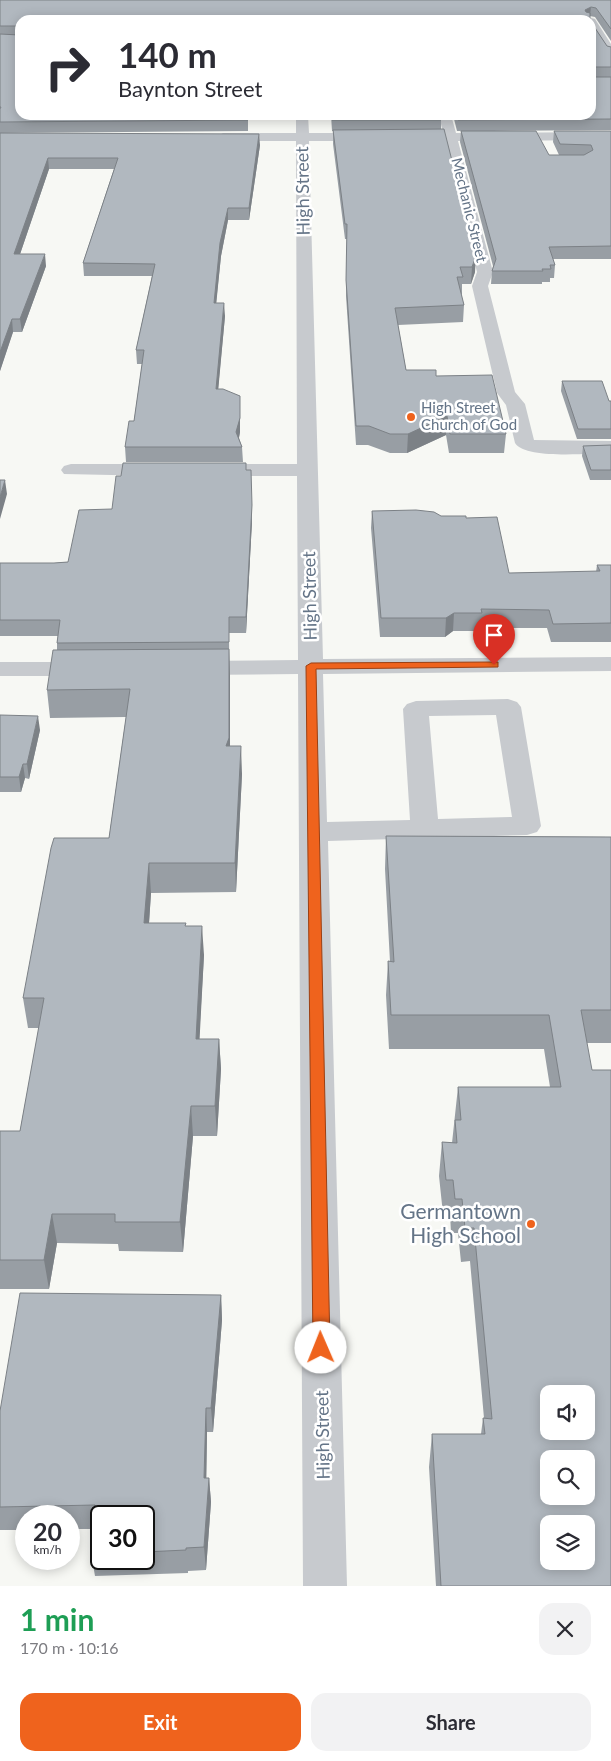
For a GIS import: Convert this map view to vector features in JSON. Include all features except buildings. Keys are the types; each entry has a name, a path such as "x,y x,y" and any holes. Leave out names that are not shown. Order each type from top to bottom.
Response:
{"street":[{"path":"596,28 611,52"},
{"path":"598,51 611,52"},
{"name":"High Street","path":"302,120 325,1586"},
{"name":"Mechanic Street","path":"447,120 485,272 480,286 506,393 515,404 525,442 529,446 611,447"},
{"path":"206,138 451,136 544,142 611,136"},
{"path":"71,470 308,470"},
{"path":"175,668 611,664"},
{"path":"0,669 107,668"},
{"path":"313,832 425,829 527,826 508,707 416,709 425,829"}],"place":[{"name":"High Street Church of God","path":"411,417"},
{"name":"Germantown High School","path":"531,1224"}],"route":[{"path":"321,1348 311,666 494,665"}]}
